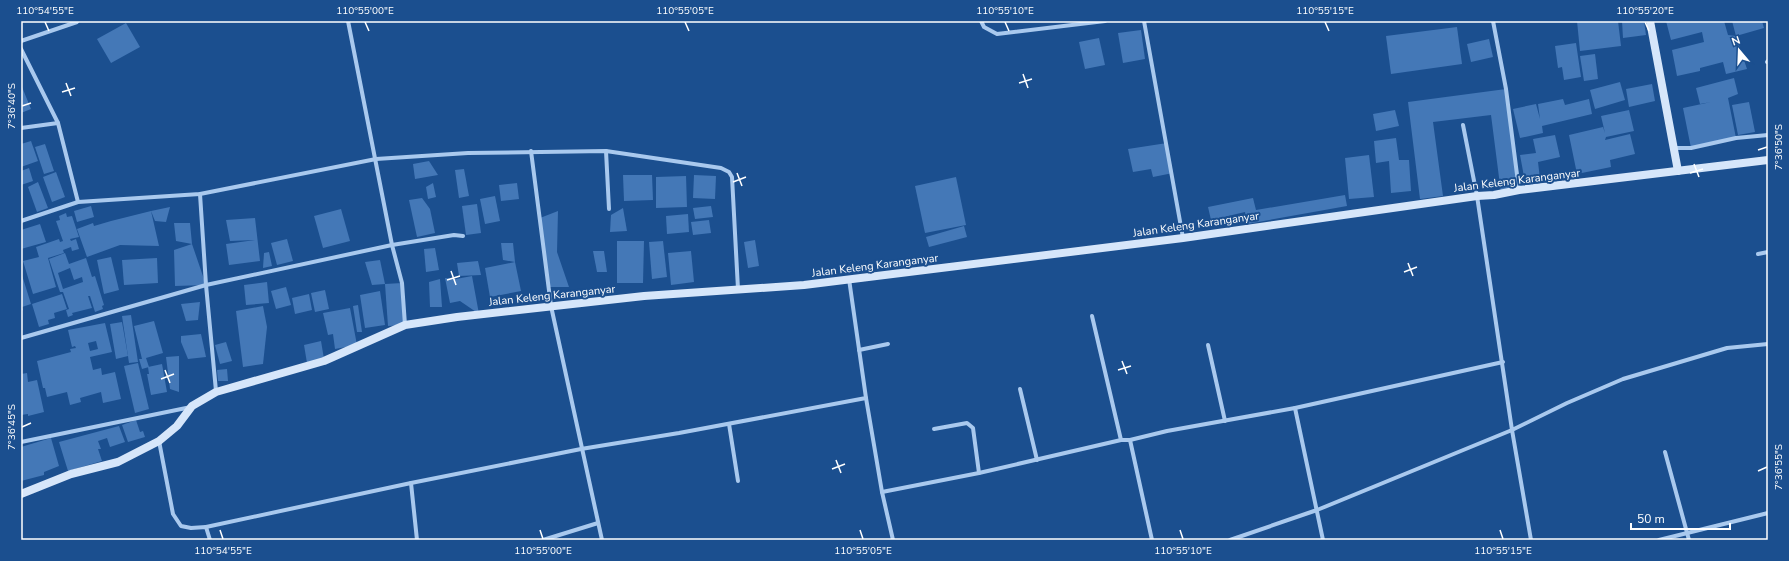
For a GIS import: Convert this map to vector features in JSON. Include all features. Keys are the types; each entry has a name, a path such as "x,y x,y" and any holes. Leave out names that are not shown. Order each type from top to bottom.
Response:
{"main road":[{"path":"1650,21 1678,170"},
{"name":"Jalan Keleng Karanganyar","path":"21,494 71,474 118,462 159,441 177,426 192,406 216,392 324,361 405,325 457,317 644,296 804,285 1183,238 1477,196 1494,195 1519,190 1768,160"}],"street":[{"path":"348,21 392,245 402,283 405,325"},
{"path":"981,21 984,27 997,34 1105,21"},
{"path":"1058,21 1058,27"},
{"path":"1144,21 1183,238"},
{"path":"1493,21 1506,89 1519,190"},
{"path":"21,41 77,22"},
{"path":"21,49 58,123 78,202"},
{"path":"21,128 58,123"},
{"path":"1463,125 1477,196 1512,430 1531,540"},
{"path":"1674,148 1691,148 1736,138 1768,135"},
{"path":"531,151 552,306 581,449 602,540"},
{"path":"21,221 78,202 200,194 376,159 468,153 606,151 721,168 729,172 732,177 738,290"},
{"path":"606,151 610,209"},
{"path":"200,194 206,285 216,392"},
{"path":"21,338 206,285 392,245 454,235 463,236"},
{"path":"1758,254 1768,252"},
{"path":"850,279 858,350 882,492 893,540"},
{"path":"1092,316 1121,440"},
{"path":"858,350 888,344"},
{"path":"1230,540 1317,510 1512,430 1567,403 1623,379 1727,348 1768,344"},
{"path":"1208,345 1226,421"},
{"path":"882,492 979,473 1121,440 1130,440 1167,430 1295,408 1503,362"},
{"path":"1020,389 1037,460"},
{"path":"159,441 173,514 181,526 191,528 206,527 411,482 581,449 729,424 866,398"},
{"path":"21,442 192,406"},
{"path":"1295,408 1323,540"},
{"path":"934,429 967,423 971,425 973,428 979,473"},
{"path":"729,424 738,481"},
{"path":"1130,440 1152,540"},
{"path":"1665,452 1689,540"},
{"path":"411,482 417,540"},
{"path":"1658,540 1768,513"},
{"path":"543,540 598,523"},
{"path":"206,527 210,540"}],"building":[{"path":"1577,21 1618,21 1621,46 1580,51"},
{"path":"1622,21 1644,21 1646,35 1623,38"},
{"path":"1666,21 1724,21 1728,35 1736,36 1747,69 1726,74 1723,62 1700,68 1700,71 1677,76 1672,50 1704,42 1702,32 1671,40"},
{"path":"1732,21 1762,21 1764,28 1736,36"},
{"path":"126,23 140,47 111,63 97,39"},
{"path":"1457,27 1462,64 1391,74 1386,36"},
{"path":"1141,30 1145,59 1123,63 1118,33"},
{"path":"1099,38 1105,65 1085,69 1079,42"},
{"path":"1489,39 1493,57 1471,62 1467,44"},
{"path":"1576,43 1581,77 1564,80 1562,67 1558,68 1555,46"},
{"path":"1595,54 1598,79 1584,81 1580,56"},
{"path":"1734,78 1738,94 1728,98 1736,138 1691,148 1683,108 1711,102 1700,104 1696,88"},
{"path":"1620,82 1625,100 1595,109 1590,90"},
{"path":"1652,84 1655,101 1629,107 1626,89"},
{"path":"21,87 31,109 21,113"},
{"path":"1506,89 1519,190 1501,193 1491,115 1433,122 1443,196 1420,199 1408,102"},
{"path":"1563,99 1565,105 1589,99 1592,114 1542,126 1543,133 1520,138 1513,109 1536,104 1540,119 1538,104"},
{"path":"1749,102 1755,132 1738,135 1732,105"},
{"path":"1395,110 1399,126 1376,131 1373,114"},
{"path":"1629,110 1634,131 1606,137 1605,140 1630,134 1635,154 1610,160 1611,167 1577,174 1569,135 1603,127 1605,133 1601,116"},
{"path":"1555,135 1560,157 1538,162 1540,179 1525,182 1520,155 1536,153 1533,139"},
{"path":"1396,138 1399,160 1409,160 1411,191 1391,193 1389,161 1376,163 1374,141"},
{"path":"31,141 38,161 21,167 21,144"},
{"path":"1167,143 1173,173 1153,177 1151,169 1133,172 1128,149"},
{"path":"45,144 54,171 44,174 35,147"},
{"path":"1369,155 1374,197 1349,199 1345,158"},
{"path":"429,161 438,175 415,179 413,164"},
{"path":"29,168 33,181 21,185 21,171"},
{"path":"464,169 469,196 459,198 455,170"},
{"path":"56,172 65,197 52,202 43,177"},
{"path":"623,175 652,175 653,200 624,201"},
{"path":"694,175 716,176 715,199 693,198"},
{"path":"686,176 687,207 656,208 656,177"},
{"path":"956,177 966,225 925,233 915,186"},
{"path":"38,182 48,208 37,212 28,187"},
{"path":"433,183 436,197 428,199 426,187"},
{"path":"517,183 519,199 501,201 499,185"},
{"path":"1345,195 1347,206 1247,224 1245,212 1211,220 1208,207 1253,198 1256,210"},
{"path":"495,196 500,221 485,224 480,199"},
{"path":"422,198 430,209 435,233 417,237 409,200"},
{"path":"477,204 481,233 466,235 462,206"},
{"path":"91,206 94,217 77,222 74,211"},
{"path":"711,206 713,217 695,219 693,208"},
{"path":"170,207 166,222 155,221 151,211"},
{"path":"623,208 627,231 610,232 611,215"},
{"path":"341,209 350,241 323,248 314,216"},
{"path":"151,211 159,246 120,245 87,257 77,229 93,223 94,226"},
{"path":"558,211 557,252 569,287 549,287 540,218"},
{"path":"66,213 67,217 72,216 79,237 70,239 71,241 76,239 79,249 72,251 71,247 63,250 64,253 48,258 56,287 33,294 23,261 39,257 36,247 59,239 60,242 63,241 56,221 60,220 59,216"},
{"path":"688,214 689,232 667,234 666,216"},
{"path":"255,218 260,261 229,265 226,244 255,240 230,241 226,220"},
{"path":"709,220 711,233 693,235 691,222"},
{"path":"174,223 190,223 192,244 176,241"},
{"path":"40,224 46,242 21,249 21,230"},
{"path":"964,226 967,237 929,247 926,237"},
{"path":"287,239 293,261 277,265 271,243"},
{"path":"755,240 759,266 748,268 744,242"},
{"path":"617,241 644,241 643,283 617,283"},
{"path":"663,241 667,277 652,279 649,242"},
{"path":"501,243 513,243 515,262 503,260"},
{"path":"192,244 206,285 175,286 174,250"},
{"path":"435,248 439,270 426,272 424,249"},
{"path":"593,251 604,251 607,272 597,272"},
{"path":"691,251 694,282 671,285 668,253"},
{"path":"269,252 272,266 263,268 264,253"},
{"path":"65,253 69,264 86,258 92,277 95,276 104,305 102,306 103,309 95,312 90,296 88,296 92,308 72,313 73,315 68,317 66,310 69,309 63,292 60,292 49,259","holes":["70,268 74,280 82,277 83,282 63,289 58,273"]},
{"path":"111,257 119,290 104,294 97,260"},
{"path":"157,258 158,283 124,285 122,260"},
{"path":"380,260 385,284 372,285 365,262"},
{"path":"478,261 481,275 459,276 457,263"},
{"path":"515,262 521,291 490,297 485,268"},
{"path":"21,272 31,304 22,307 23,310 21,311"},
{"path":"472,276 479,314 460,301 450,303 445,278 456,279"},
{"path":"440,279 442,307 430,307 429,282"},
{"path":"267,282 269,303 246,305 244,285"},
{"path":"402,283 405,325 388,326 385,284"},
{"path":"286,287 291,305 276,309 271,291"},
{"path":"325,290 329,309 315,312 311,293"},
{"path":"380,291 385,325 365,328 360,295"},
{"path":"62,294 67,309 54,313 55,318 48,320 49,324 39,327 32,304"},
{"path":"309,294 312,310 295,314 292,298"},
{"path":"200,302 198,320 186,321 181,304"},
{"path":"358,305 362,332 357,332 353,306"},
{"path":"263,306 267,327 263,364 243,367 236,311"},
{"path":"350,308 357,345 335,349 333,334 328,335 323,313"},
{"path":"131,315 138,362 129,363 122,316"},
{"path":"154,321 163,353 146,358 149,367 142,369 139,359 142,359 134,326"},
{"path":"122,322 128,356 116,359 110,324"},
{"path":"105,323 112,352 90,357 93,370 101,368 102,375 115,372 121,399 103,403 101,392 80,398 81,402 70,405 67,392 47,397 45,388 43,388 37,361 71,352 70,349 76,348 75,346 72,347 68,330","holes":["96,341 98,349 90,351 88,343"]},
{"path":"201,334 206,357 188,359 181,342 181,336"},
{"path":"321,341 324,359 307,363 304,345"},
{"path":"226,342 232,361 220,364 215,345"},
{"path":"179,356 179,392 170,389 166,357"},
{"path":"138,363 149,409 135,413 124,366"},
{"path":"162,364 167,392 151,395 147,374 149,374 148,367"},
{"path":"227,369 228,381 218,381 217,370"},
{"path":"27,373 28,382 37,380 44,412 28,416 28,414 21,415 21,374"},
{"path":"136,420 140,432 143,431 145,437 128,442 122,425"},
{"path":"119,426 125,442 110,447 107,438 98,441 101,449 98,449 102,461 68,471 59,442"},
{"path":"51,438 59,466 44,472 44,475 21,481 21,447"}]}
